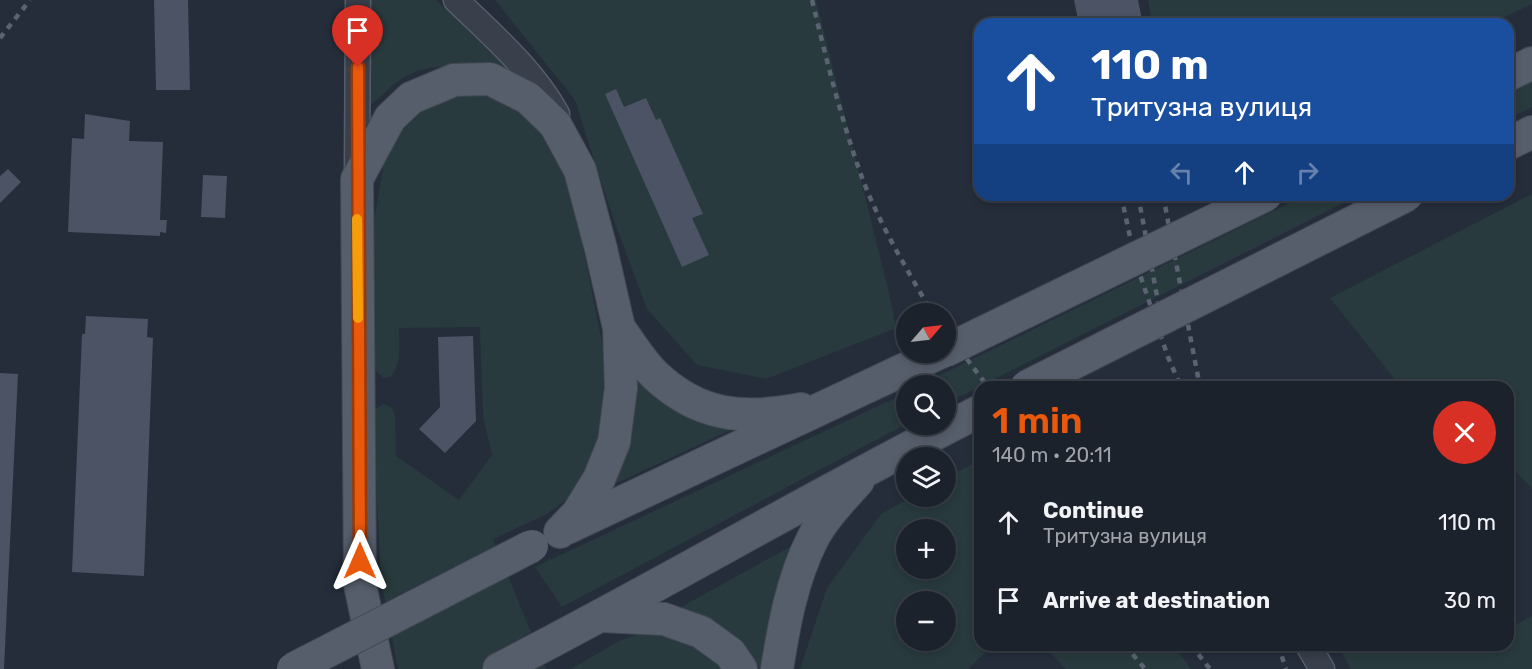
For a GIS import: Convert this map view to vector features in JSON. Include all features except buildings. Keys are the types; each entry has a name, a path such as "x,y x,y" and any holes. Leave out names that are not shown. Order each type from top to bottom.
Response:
{"main road":[{"path":"1514,72 1532,63"},
{"path":"378,669 360,585 357,179 390,118 411,98 454,80 490,79 528,98 555,124 580,170 619,328 621,388 614,442 594,488 579,513 560,531"},
{"path":"1514,141 1532,132"},
{"path":"956,346 1254,201"},
{"path":"1038,381 1395,201"},
{"path":"619,328 655,375 688,400 729,414 770,415 837,402"},
{"path":"293,669 560,531 918,363"},
{"path":"499,669 598,618 871,466 974,414"},
{"path":"777,669 786,614 813,538 833,510 871,466"},
{"path":"598,618 664,619 701,632 730,653 741,669"}],"street":[{"path":"357,179 358,0"},
{"path":"456,0 515,58 548,97 571,139 580,170"},
{"path":"1312,651 1322,669"}],"shaded area":[{"path":"368,0 436,0 517,77 459,67 431,68 403,78 370,104 368,98"},
{"path":"495,0 816,0 896,328 766,379 697,365 647,309 613,218 575,100"},
{"path":"1148,0 1532,0 1532,4 1503,18 1151,18"},
{"path":"1532,79 1532,107 1514,116 1514,89"},
{"path":"457,94 485,96 510,104 524,112 544,133 564,163 606,362 603,434 588,471 569,498 547,514 493,539 546,669 398,669 381,579 373,418 375,409 384,404 392,408 395,415 396,456 459,500 492,455 483,416 480,327 399,328 399,354 394,372 390,377 384,378 374,370 374,221 386,151 412,112"},
{"path":"1532,194 1532,489 1514,470 1514,381 1396,381 1330,298"},
{"path":"1294,201 1347,201 991,381 974,381 974,389 956,398 956,375 940,375"},
{"path":"629,357 741,425 606,488"},
{"path":"896,398 896,429 562,607 535,567"},
{"path":"974,463 974,651 987,651 968,669 800,669 827,588 881,514 896,506 956,507 956,473"},
{"path":"797,543 764,669 759,669 741,647 712,623 681,607"},
{"path":"1532,616 1532,669 1351,669 1340,651 1514,651 1514,626"},
{"path":"661,632 694,643 724,669 571,669 619,641 639,634"},
{"path":"1049,651 1178,651 1191,669 1066,669"}],"railway":[{"path":"0,38 30,0"},
{"path":"812,0 840,108 867,190 893,244 927,303"},
{"path":"1122,201 1135,260 1178,381"},
{"path":"1139,201 1160,312"},
{"path":"1164,201 1199,381"},
{"path":"956,345 983,381"},
{"path":"1130,651 1145,669"},
{"path":"1196,651 1210,669"},
{"path":"1280,651 1286,669"}],"slow traffic":[{"path":"357,219 358,318"}],"route":[{"path":"358,67 360,561"}]}
